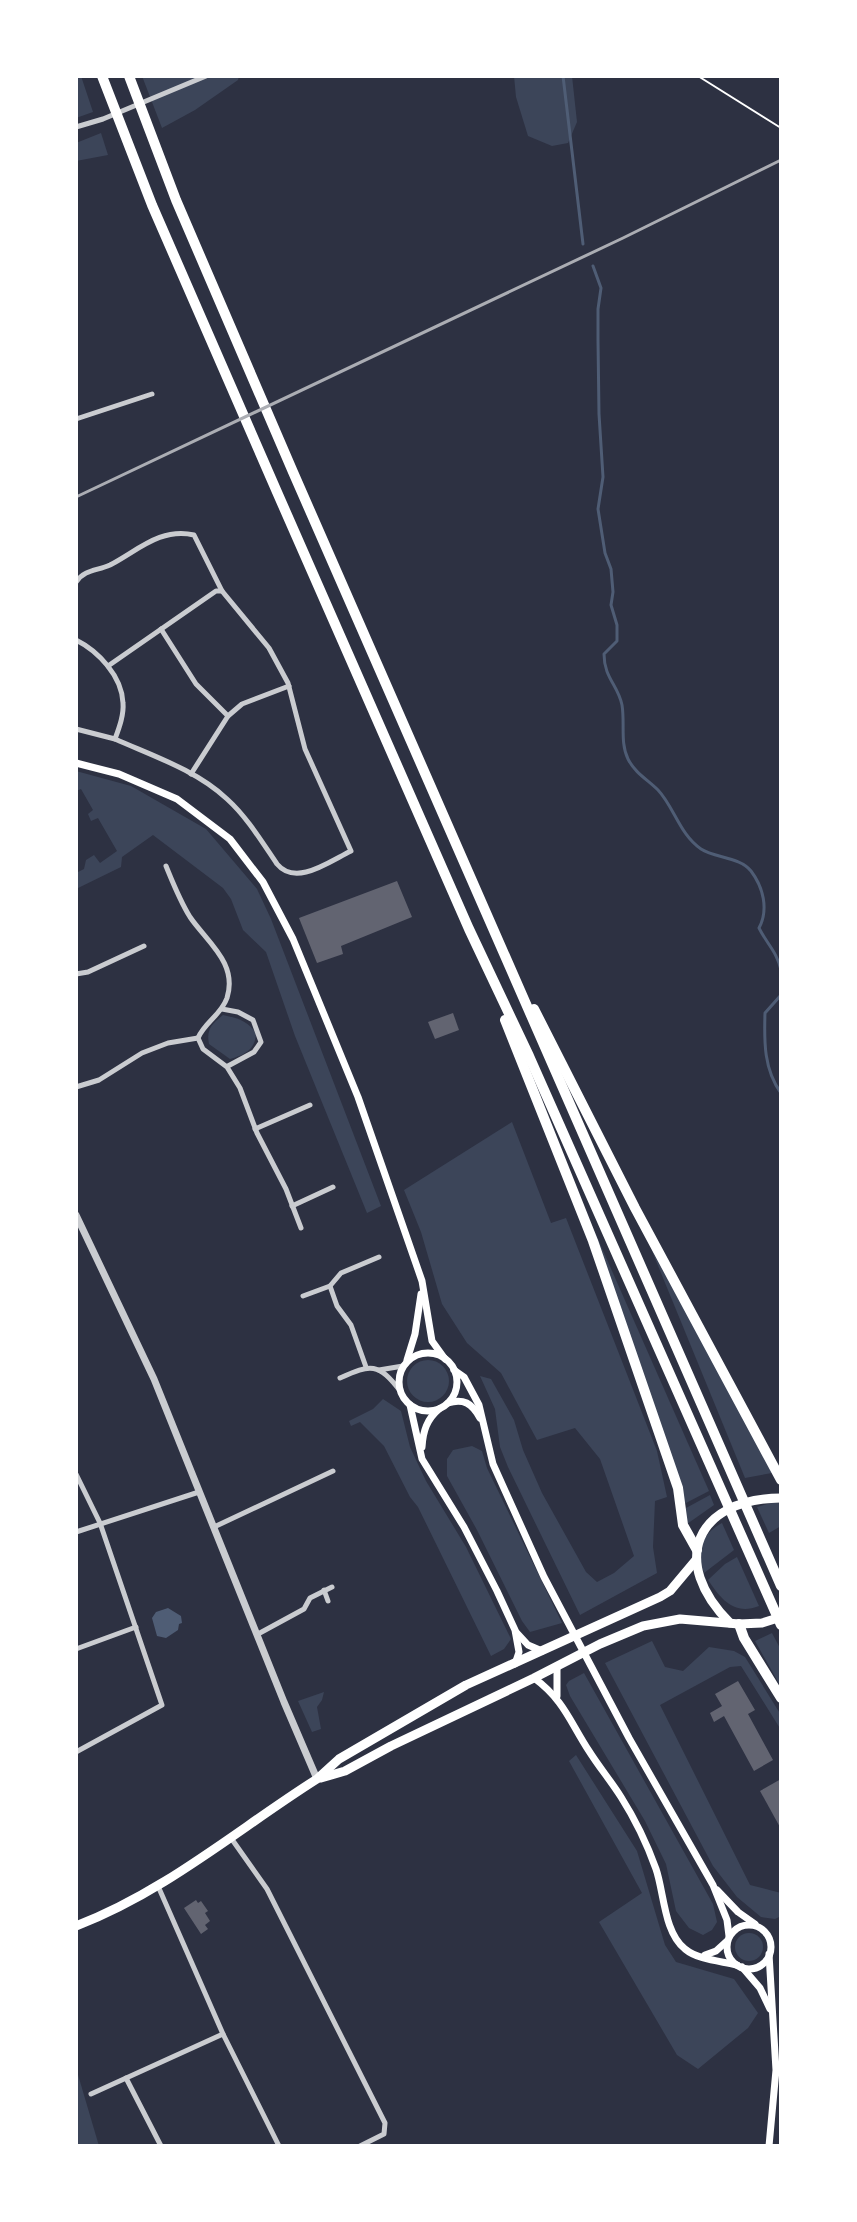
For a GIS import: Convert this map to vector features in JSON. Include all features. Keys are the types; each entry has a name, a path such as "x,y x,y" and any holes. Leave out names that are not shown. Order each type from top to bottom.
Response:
{"highway":[{"path":"102,76 152,205 469,929 529,1056 781,1625"},
{"path":"129,76 176,200 293,472 781,1586"},
{"path":"482,907 635,1208 779,1477"},
{"path":"469,929 589,1228 678,1488 683,1525 696,1555 700,1582 709,1600 744,1638 781,1698"},
{"path":"76,1926 158,1886 317,1779 339,1759 466,1685 670,1591 696,1555 703,1529 723,1512 758,1500 781,1498"},
{"path":"317,1779 345,1771 568,1659 643,1626 690,1618 734,1624 762,1623 781,1617"}],"main road":[{"path":"76,763 119,774 177,799 230,839 263,882 293,939 358,1097 422,1281 434,1345 471,1389 479,1405 493,1464 544,1577 629,1738 713,1885 727,1920 728,1952 760,1988 773,2015"},
{"path":"422,1281 415,1334 399,1382 401,1392 410,1405 422,1459 464,1527 515,1630 519,1652 515,1664"},
{"path":"405,1364 419,1354 430,1353 445,1359"},
{"path":"422,1459 427,1423 452,1397 456,1387 454,1370"},
{"path":"410,1405 425,1410 458,1400 465,1402 477,1413 486,1430"},
{"path":"515,1630 528,1645 542,1651"},
{"path":"557,1667 557,1697"},
{"path":"534,1678 557,1697 642,1834 657,1871 667,1917 677,1942 686,1951 699,1956 740,1966 756,1967 769,1954"},
{"path":"713,1885 738,1912 769,1938 776,2070 769,2146"},
{"path":"699,1956 716,1951 742,1926 758,1927"}],"street":[{"path":"76,127 103,119 206,76"},
{"path":"76,419 152,394"},
{"path":"76,582 82,573 108,566 146,542 183,532 194,535 222,591 269,648 289,686 305,749 351,851 301,874 290,874 281,870 243,816 225,797 191,774 115,739 76,729"},
{"path":"108,666 216,591 222,591"},
{"path":"161,629 196,684 228,716"},
{"path":"76,640 92,648 108,666 123,699 123,713 115,739"},
{"path":"191,774 228,716 242,704 289,686"},
{"path":"166,866 191,918 220,952 228,973 228,994 222,1009 202,1029 198,1038 203,1049 227,1067 240,1088 255,1129 301,1228"},
{"path":"76,974 88,972 144,946"},
{"path":"222,1009 238,1012 253,1020 261,1042 254,1052 227,1067"},
{"path":"76,1087 99,1080 142,1053 168,1043 198,1038"},
{"path":"255,1129 310,1105"},
{"path":"292,1206 333,1187"},
{"path":"76,1217 154,1379 317,1779"},
{"path":"303,1296 330,1286 341,1273 379,1257"},
{"path":"330,1286 337,1306 351,1325 366,1367"},
{"path":"378,1370 405,1364"},
{"path":"340,1378 366,1367 378,1370 391,1379 401,1392"},
{"path":"213,1528 333,1471"},
{"path":"76,1474 100,1523 162,1705 76,1752"},
{"path":"76,1532 199,1492"},
{"path":"258,1634 304,1609 310,1598 332,1587"},
{"path":"324,1590 328,1601"},
{"path":"76,1649 136,1627"},
{"path":"230,1837 267,1889 385,2123 386,2130 381,2136 360,2146"},
{"path":"158,1886 223,2034 279,2146"},
{"path":"91,2094 223,2034"},
{"path":"126,2078 161,2146"}],"path":[{"path":"698,76 781,128"}],"shaded area":[{"path":"76,76 81,76 93,112 76,118"},
{"path":"142,76 239,76 238,80 195,110 162,128"},
{"path":"514,76 572,76 577,122 568,143 552,146 528,136 516,97"},
{"path":"101,133 108,155 76,161 76,143"},
{"path":"76,771 131,786 206,829 257,889 381,1206 367,1213 295,1036 266,952 243,930 231,899 223,888 153,835 122,857 121,867 76,889 76,873 84,869 86,860 94,855 100,863 117,851 98,818 91,821 88,814 93,810 81,789 76,791"},
{"path":"223,1015 246,1023 256,1034 248,1051 230,1059 209,1044 211,1027"},
{"path":"512,1122 551,1223 566,1218 657,1451 667,1497 655,1501 653,1547 657,1573 580,1615 508,1467 500,1447 495,1409 480,1376 491,1379 514,1420 542,1493 586,1572 597,1582 614,1573 634,1556 600,1459 575,1428 537,1440 501,1373 467,1343 442,1304 421,1232 404,1190"},
{"path":"590,1221 709,1491 684,1504"},
{"path":"652,1251 714,1362 772,1473 745,1478"},
{"path":"428,1360 443,1366 449,1381 443,1396 428,1402 413,1396 407,1381 413,1366"},
{"path":"383,1399 401,1411 410,1447 426,1481 466,1547 511,1639 504,1649 491,1656 418,1507 384,1446 360,1422 351,1426 349,1421 373,1409"},
{"path":"472,1446 482,1451 487,1468 562,1623 530,1632 447,1476 447,1459 453,1450"},
{"path":"710,1495 714,1505 687,1524 686,1508"},
{"path":"781,1503 781,1526 769,1533 757,1507"},
{"path":"722,1523 734,1550 704,1573 702,1544 710,1532"},
{"path":"737,1557 759,1606 742,1609 729,1604 708,1580"},
{"path":"168,1608 181,1616 182,1623 166,1638 157,1636 152,1618 156,1612"},
{"path":"772,1633 781,1650 781,1687 755,1641"},
{"path":"652,1641 665,1667 683,1671 709,1647 734,1651 745,1657 781,1715 781,1730 741,1666 730,1667 660,1705 750,1885 781,1893 781,1916 775,1919 761,1917 737,1897 713,1866 605,1663"},
{"path":"584,1673 713,1904 717,1922 712,1930 703,1935 689,1928 676,1911 666,1864 645,1821 570,1696 566,1685"},
{"path":"324,1692 317,1707 321,1729 312,1732 298,1701"},
{"path":"576,1755 637,1851 665,1945 676,1962 734,1979 758,2013 748,2028 698,2069 677,2055 599,1922 642,1893 569,1761"},
{"path":"749,1933 759,1937 763,1947 759,1957 749,1961 739,1957 735,1947 739,1937"},
{"path":"76,2068 99,2146 76,2146"}],"building":[{"path":"397,881 412,917 341,946 343,954 317,963 299,918"},
{"path":"453,1013 459,1030 435,1039 428,1022"},
{"path":"738,1681 755,1710 748,1714 773,1760 754,1771 724,1716 714,1722 710,1713 722,1706 715,1694"},
{"path":"781,1779 781,1829 760,1791"},
{"path":"196,1900 198,1903 201,1901 208,1911 205,1913 210,1921 205,1925 208,1929 201,1934 184,1908"}],"waterway":[{"path":"563,76 583,244"},
{"path":"593,266 601,288 598,340 603,477 598,509 605,553 611,569 611,605 617,625 617,641 604,654 606,669 622,705 626,753 634,768 664,797 682,829 694,843 707,852 741,863 751,871 763,898 764,913 759,928 781,970"},
{"path":"781,995 765,1013 766,1055 771,1075 781,1093"}],"railway":[{"path":"76,497 781,160"}]}
